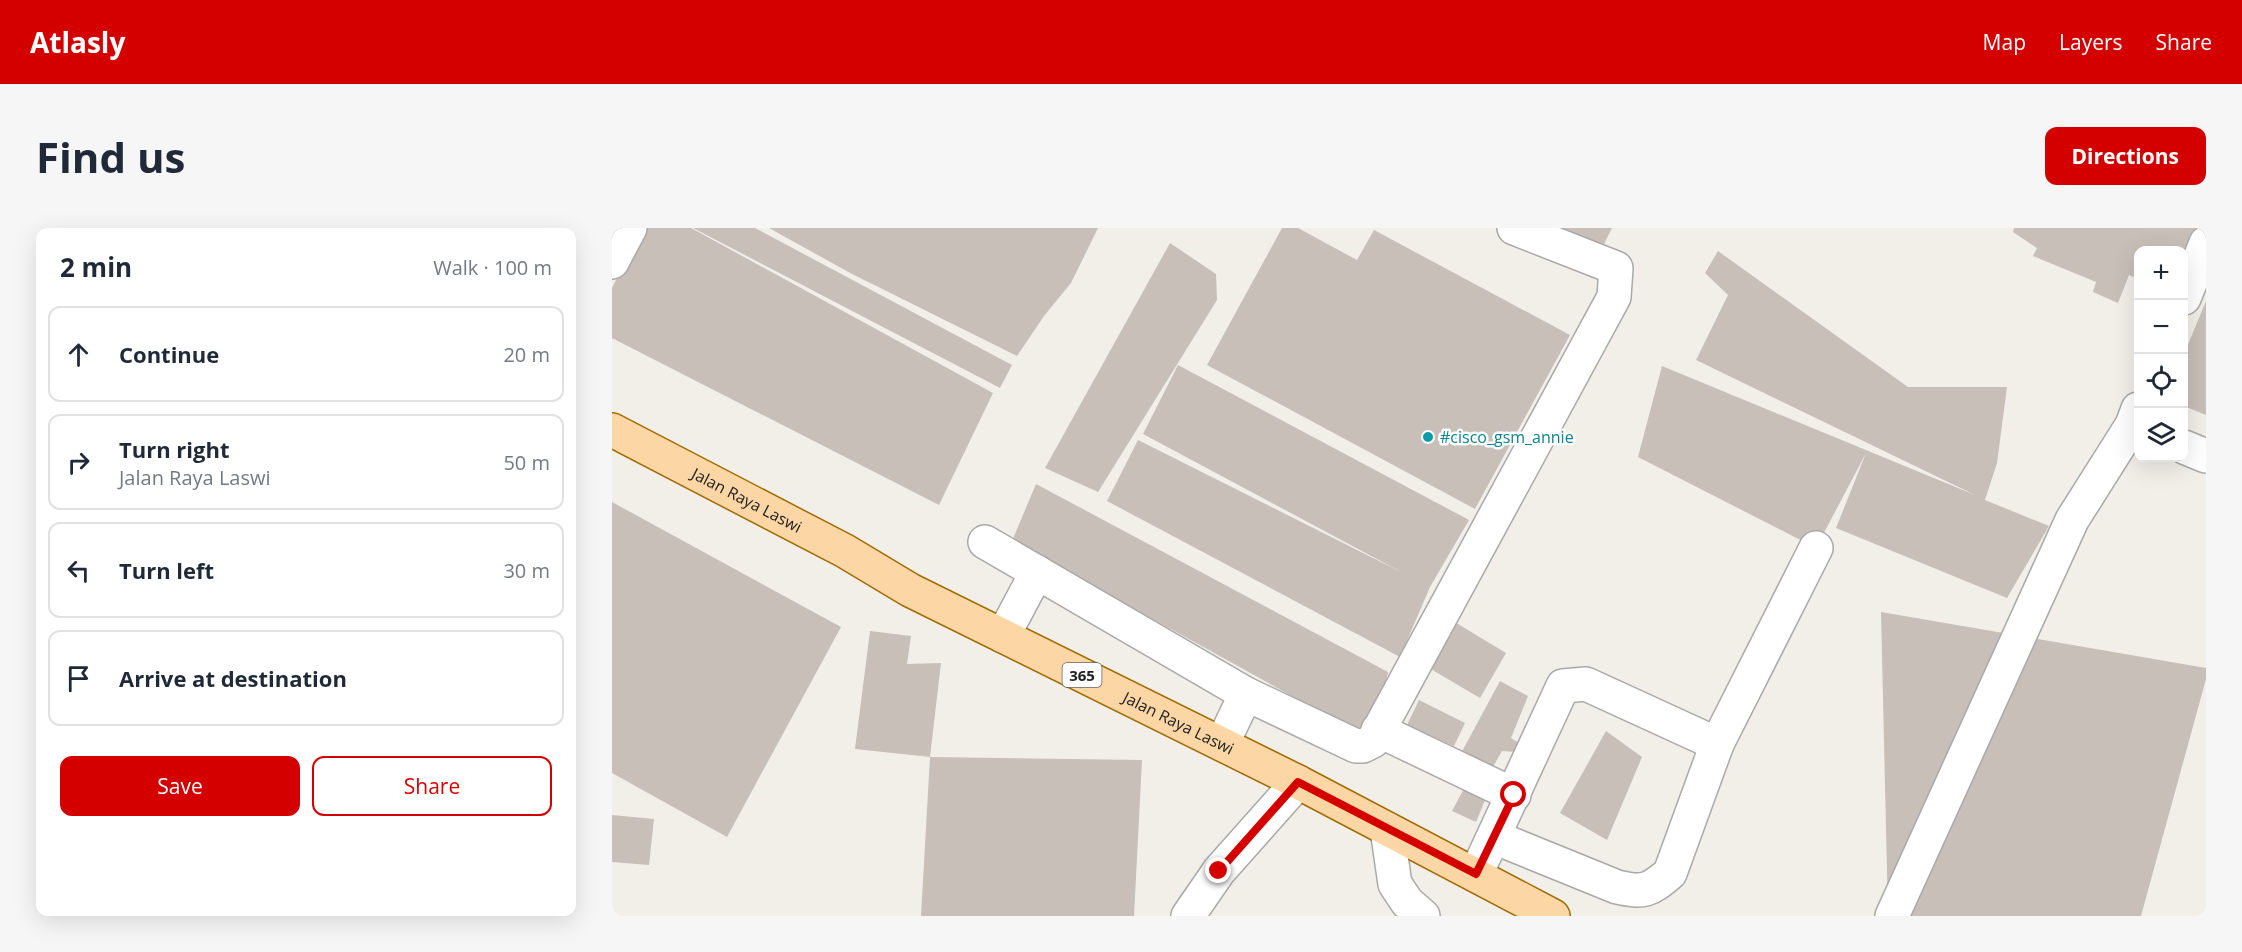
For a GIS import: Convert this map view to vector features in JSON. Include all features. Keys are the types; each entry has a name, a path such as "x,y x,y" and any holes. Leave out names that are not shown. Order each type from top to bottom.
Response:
{"main road":[{"name":"Jalan Raya Laswi","path":"612,430 845,550 910,590 1298,782 1553,916"}],"street":[{"path":"612,262 630,228"},
{"path":"985,542 1246,694 1356,746 1369,745 1614,297 1616,268 1514,228"},
{"path":"2188,288 2206,243"},
{"path":"1892,916 2072,520 2134,424"},
{"path":"2188,449 2206,456"},
{"path":"1494,837 1617,887 1637,891 1654,886 1670,873 1717,744 1816,548"},
{"path":"1003,636 1037,572"},
{"path":"1476,874 1563,686 1586,684 1717,744"},
{"path":"1222,744 1246,694"},
{"path":"1378,730 1514,795"},
{"path":"1188,916 1219,871 1298,782"},
{"path":"1387,829 1395,885 1407,902 1424,916"}],"building":[{"path":"642,228 691,228 993,393 939,505 612,338 612,288"},
{"path":"693,228 755,228 1012,365 1000,388"},
{"path":"769,228 1098,228 1071,283 1044,316 1017,356 852,274"},
{"name":"#cisco_gsm_annie","path":"1282,228 1298,228 1357,260 1374,230 1570,335 1475,509 1207,365"},
{"path":"1563,228 1612,228 1602,248 1563,234"},
{"path":"2014,228 2202,228 2188,261 2188,246 2134,246 2134,277 2129,275 2118,303 2093,292 2096,282 2033,256 2037,248 2013,232"},
{"path":"1170,243 1216,274 1217,300 1098,492 1045,468"},
{"path":"1718,251 1908,387 2007,387 1997,463 1985,500 2049,526 2007,598 1836,528 1866,453 1816,548 1638,457 1662,366 1975,495 1696,360 1728,295 1705,273"},
{"path":"2206,301 2206,415 2188,408 2188,344"},
{"path":"1178,365 1469,520 1430,587 1400,657 1107,501 1138,440 1403,573 1143,434"},
{"path":"1036,484 1388,672 1373,741 1012,541"},
{"path":"612,502 841,627 727,837 612,773"},
{"path":"1881,612 2206,668 2206,679 2141,916 1888,916"},
{"path":"1453,621 1506,653 1480,698 1429,668"},
{"path":"870,631 911,636 907,664 941,663 930,757 855,749"},
{"path":"1500,681 1528,696 1511,738 1522,745 1516,752 1502,751 1490,772 1459,757"},
{"path":"1419,700 1465,723 1454,746 1407,725"},
{"path":"1606,731 1642,757 1607,840 1560,813"},
{"path":"930,757 1142,760 1134,916 921,916"},
{"path":"1467,783 1488,793 1476,822 1452,811"},
{"path":"612,815 654,819 649,865 612,862"}],"place":[{"name":"#cisco_gsm_annie","path":"1428,437"}],"route":[{"path":"1219,871 1298,782 1476,874 1514,795"}]}
